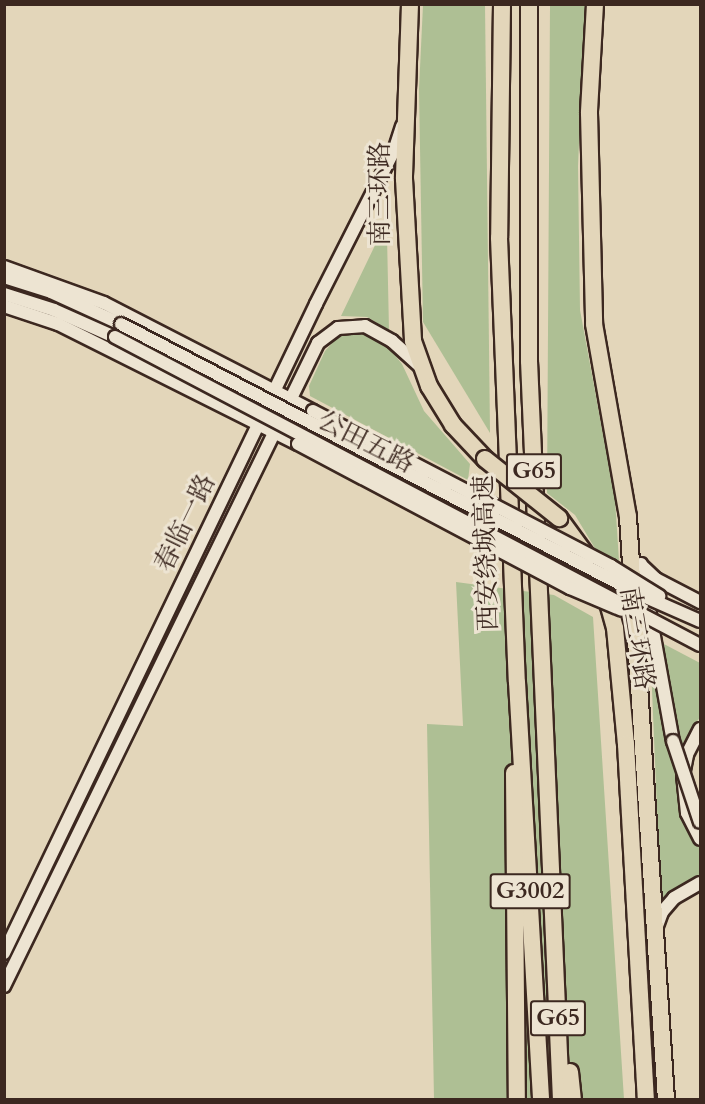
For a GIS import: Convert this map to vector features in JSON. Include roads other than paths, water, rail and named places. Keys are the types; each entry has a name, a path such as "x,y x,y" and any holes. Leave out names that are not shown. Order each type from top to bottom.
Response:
{"highway":[{"name":"南三环路","path":"410,4 406,113 408,305 420,366 453,424 485,459 559,518 600,573 615,628 626,744 646,1100"},
{"name":"西安绕城高速","path":"502,4 499,238 517,682 541,1100"},
{"name":"西安绕城高速","path":"529,4 529,361 561,1100"},
{"name":"南三环路","path":"595,4 589,113 594,324 628,517 666,1100"},
{"name":"G65","path":"517,682 513,820 517,1100"},
{"path":"555,937 573,1100"}],"main road":[{"name":"春临一路","path":"4,953 274,390 395,148 406,113"},
{"path":"4,267 104,303 611,566 700,621"},
{"name":"公田五路","path":"4,277 51,292 122,324 641,595 700,621"},
{"name":"公田五路","path":"4,294 54,310 115,337 700,645"},
{"path":"4,306 58,324 273,431 570,588 665,627"},
{"name":"春临一路","path":"4,986 289,398 318,343 331,331 347,325 373,329 420,366"},
{"path":"628,517 641,564 673,741 700,822"},
{"path":"641,564 656,579 700,602"},
{"path":"700,729 687,755 683,776 687,813 700,839"},
{"path":"654,936 662,912 674,898 700,883"},
{"path":"674,898 700,893"}]}
